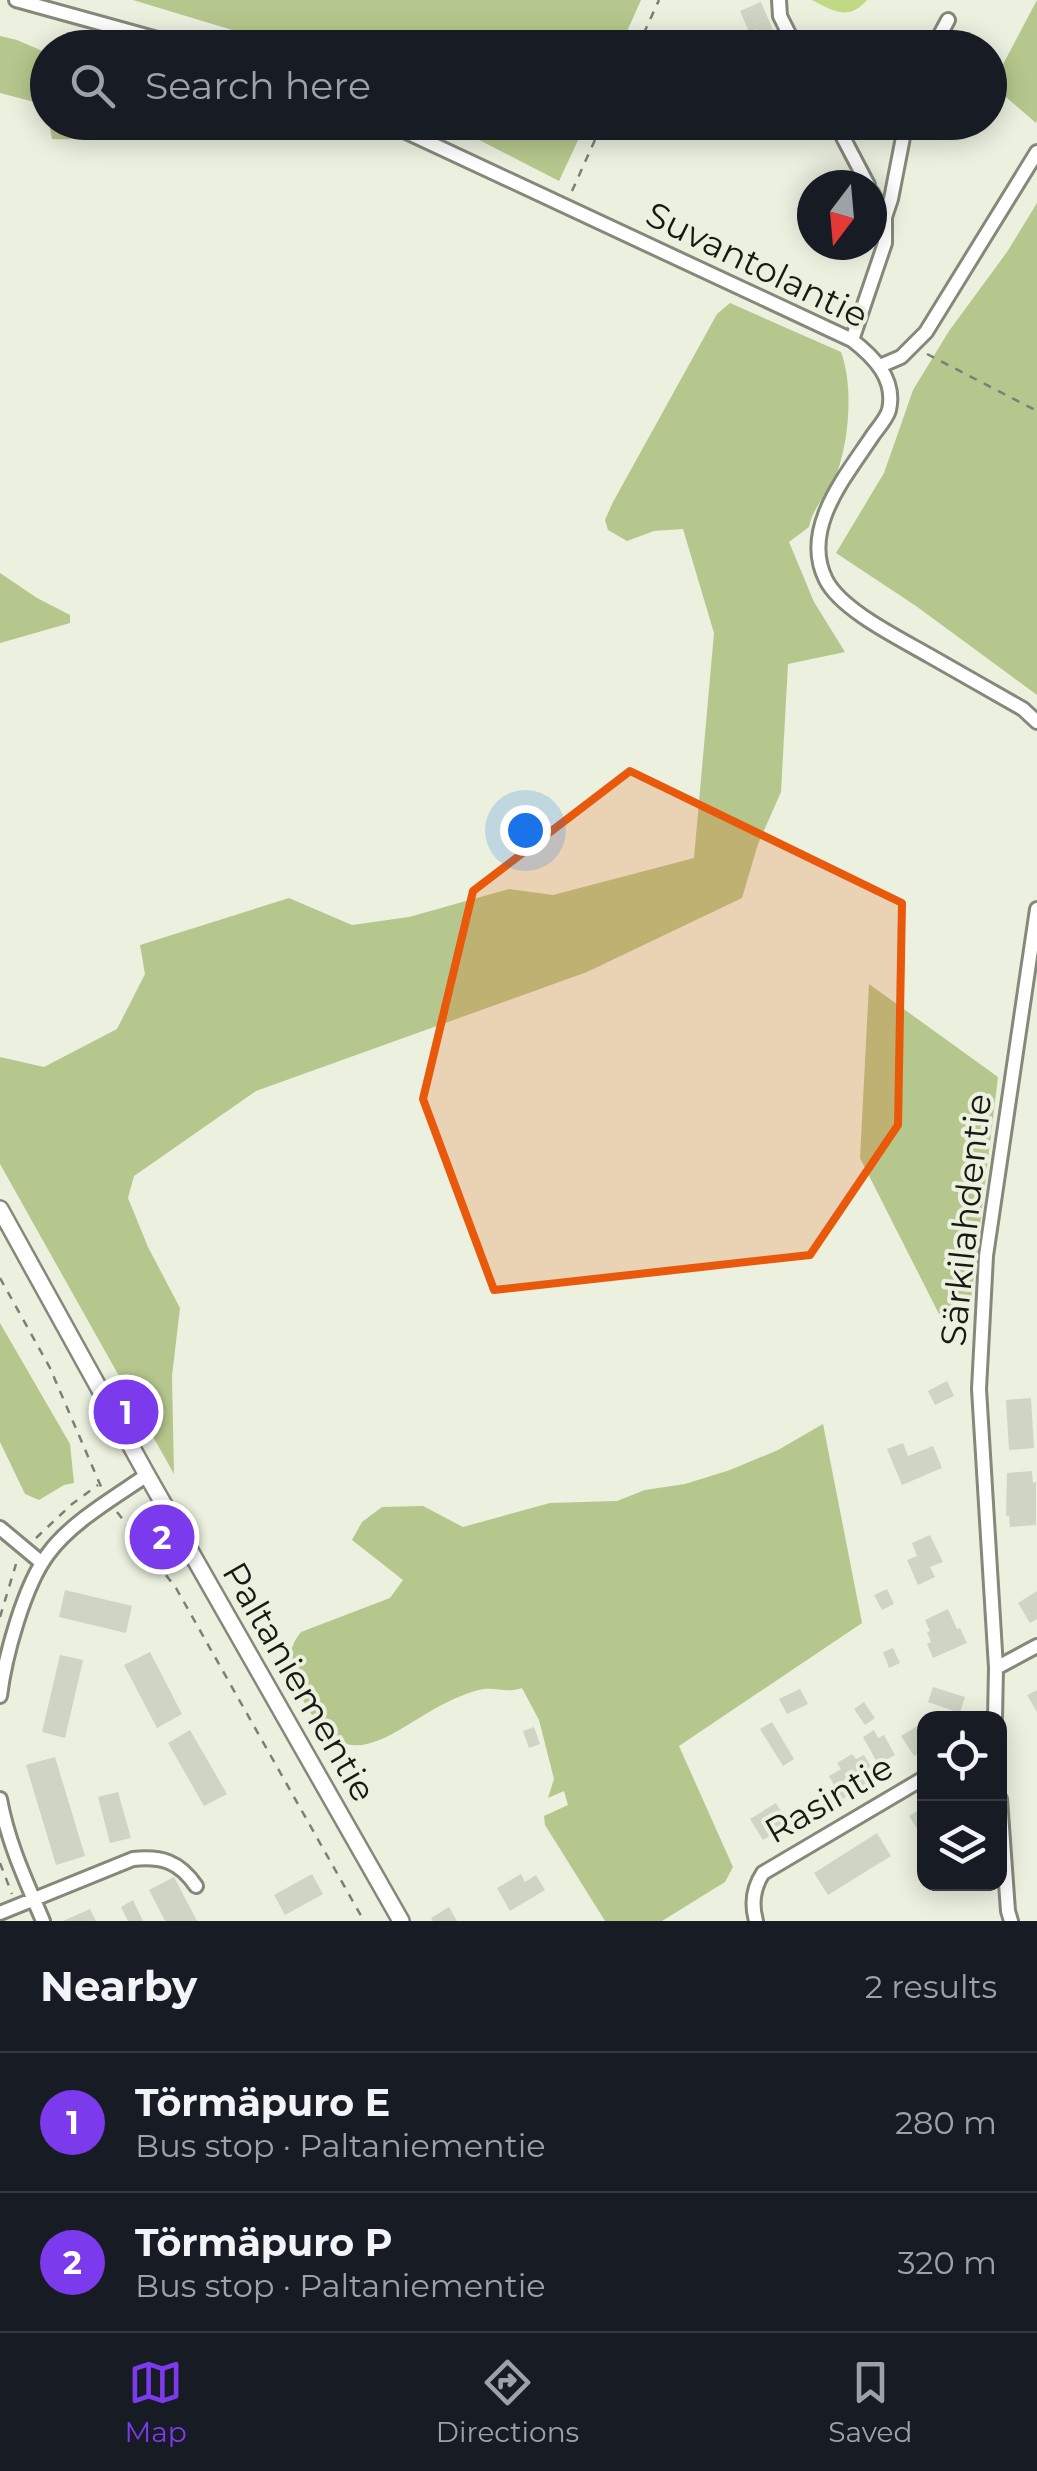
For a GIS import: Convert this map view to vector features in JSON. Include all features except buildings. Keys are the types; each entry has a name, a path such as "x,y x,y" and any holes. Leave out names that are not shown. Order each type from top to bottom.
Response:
{"street":[{"path":"16,0 125,30"},
{"path":"779,0 780,16 787,30"},
{"path":"943,30 948,20"},
{"name":"Suvantolantie","path":"424,140 852,340 873,356 888,382 889,411 832,498 820,527 820,556 826,581 848,605 878,626 1023,709 1037,722"},
{"path":"844,140 860,170"},
{"path":"887,208 902,140"},
{"name":"Suvantolantie","path":"880,366 901,357 926,332 1037,152"},
{"path":"852,340 879,260"},
{"name":"Särkilahdentie","path":"995,1711 996,1668 979,1388 982,1302 1037,909"},
{"name":"Paltaniementie","path":"0,1209 146,1476 400,1921"},
{"path":"0,1696 19,1618 42,1563 61,1539 146,1476"},
{"path":"0,1528 42,1563"},
{"path":"996,1668 1037,1646"},
{"name":"Rasintie","path":"756,1921 752,1903 763,1873 917,1782"},
{"path":"0,1800 18,1864 43,1921"},
{"path":"1000,1801 1012,1921"},
{"path":"0,1914 133,1860 156,1857 175,1863 196,1886"}],"path":[{"path":"645,30 659,0"},
{"path":"565,206 595,140"},
{"path":"914,344 926,354 1037,411"},
{"path":"0,1278 50,1368 99,1484 176,1588 364,1921"},
{"path":"0,1863 17,1906"}],"highlighted area":[{"path":"630,771 902,903 898,1125 810,1255 494,1290 423,1099 473,891"}],"shaded area":[{"path":"133,0 641,0 628,30 232,30"},
{"path":"812,0 867,0 847,12"},
{"path":"1037,0 1036,123 1007,98 1007,57"},
{"path":"0,36 30,46 30,101 0,93"},
{"path":"479,140 578,140 559,181"},
{"path":"1037,203 1037,695 836,553 884,473 913,390"},
{"path":"730,303 841,352 849,398 835,478 809,527 789,542 814,602 845,652 788,664 781,792 758,844 742,898 587,972 256,1091 134,1176 128,1198 180,1308 172,1376 174,1474 0,1164 0,1057 44,1067 117,1029 145,974 140,945 289,898 352,925 409,917 509,889 553,895 694,858 714,633 683,529 654,531 627,541 608,530 605,520 717,314"},
{"path":"0,573 70,615 70,623 0,643"},
{"path":"869,984 998,1077 968,1324 939,1314 860,1158"},
{"path":"0,1323 70,1444 74,1483 39,1500 25,1494 0,1442"},
{"path":"823,1424 862,1623 679,1746 733,1867 725,1882 662,1921 605,1921 545,1825 544,1816 568,1805 564,1791 548,1798 554,1779 539,1720 522,1688 470,1693 393,1734 354,1745 335,1739 317,1722 298,1690 290,1660 301,1632 390,1598 403,1580 352,1540 362,1522 382,1507 423,1506 463,1527 550,1503 617,1501 645,1490 685,1484 730,1470 778,1450"}],"place":[{"name":"Törmäpuro E","path":"126,1412"},
{"name":"Törmäpuro P","path":"162,1537"}]}
